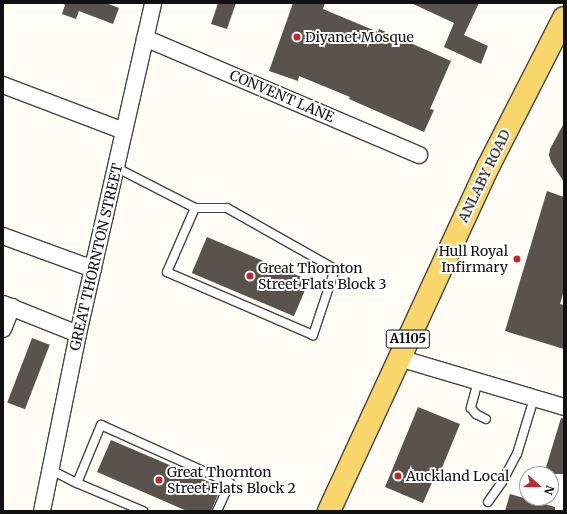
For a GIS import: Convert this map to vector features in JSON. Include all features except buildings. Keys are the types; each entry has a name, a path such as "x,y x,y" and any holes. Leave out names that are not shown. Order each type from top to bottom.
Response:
{"main road":[{"name":"ANLABY ROAD","path":"329,511 488,167 564,18"}],"street":[{"name":"GREAT THORNTON STREET","path":"42,511 78,334 153,3"},
{"name":"CONVENT LANE","path":"145,38 419,155"},
{"path":"3,85 124,131"},
{"path":"3,236 93,269"},
{"path":"3,329 7,305 78,334"},
{"path":"399,358 564,407"}],"lane":[{"path":"116,168 195,208 227,208 335,269 313,335 166,272 195,208"},
{"path":"478,381 471,408 476,414 486,419"},
{"path":"488,502 502,482 517,454 534,398"},
{"path":"77,484 101,425 230,483 217,511"},
{"path":"51,470 77,484 143,511"}],"place":[{"name":"Diyanet Mosque","path":"297,37"},
{"name":"Hull Royal Infirmary","path":"517,259"},
{"name":"Great Thornton Street Flats Block 3","path":"250,276"},
{"name":"Auckland Local","path":"398,476"},
{"name":"Great Thornton Street Flats Block 2","path":"159,480"}]}
